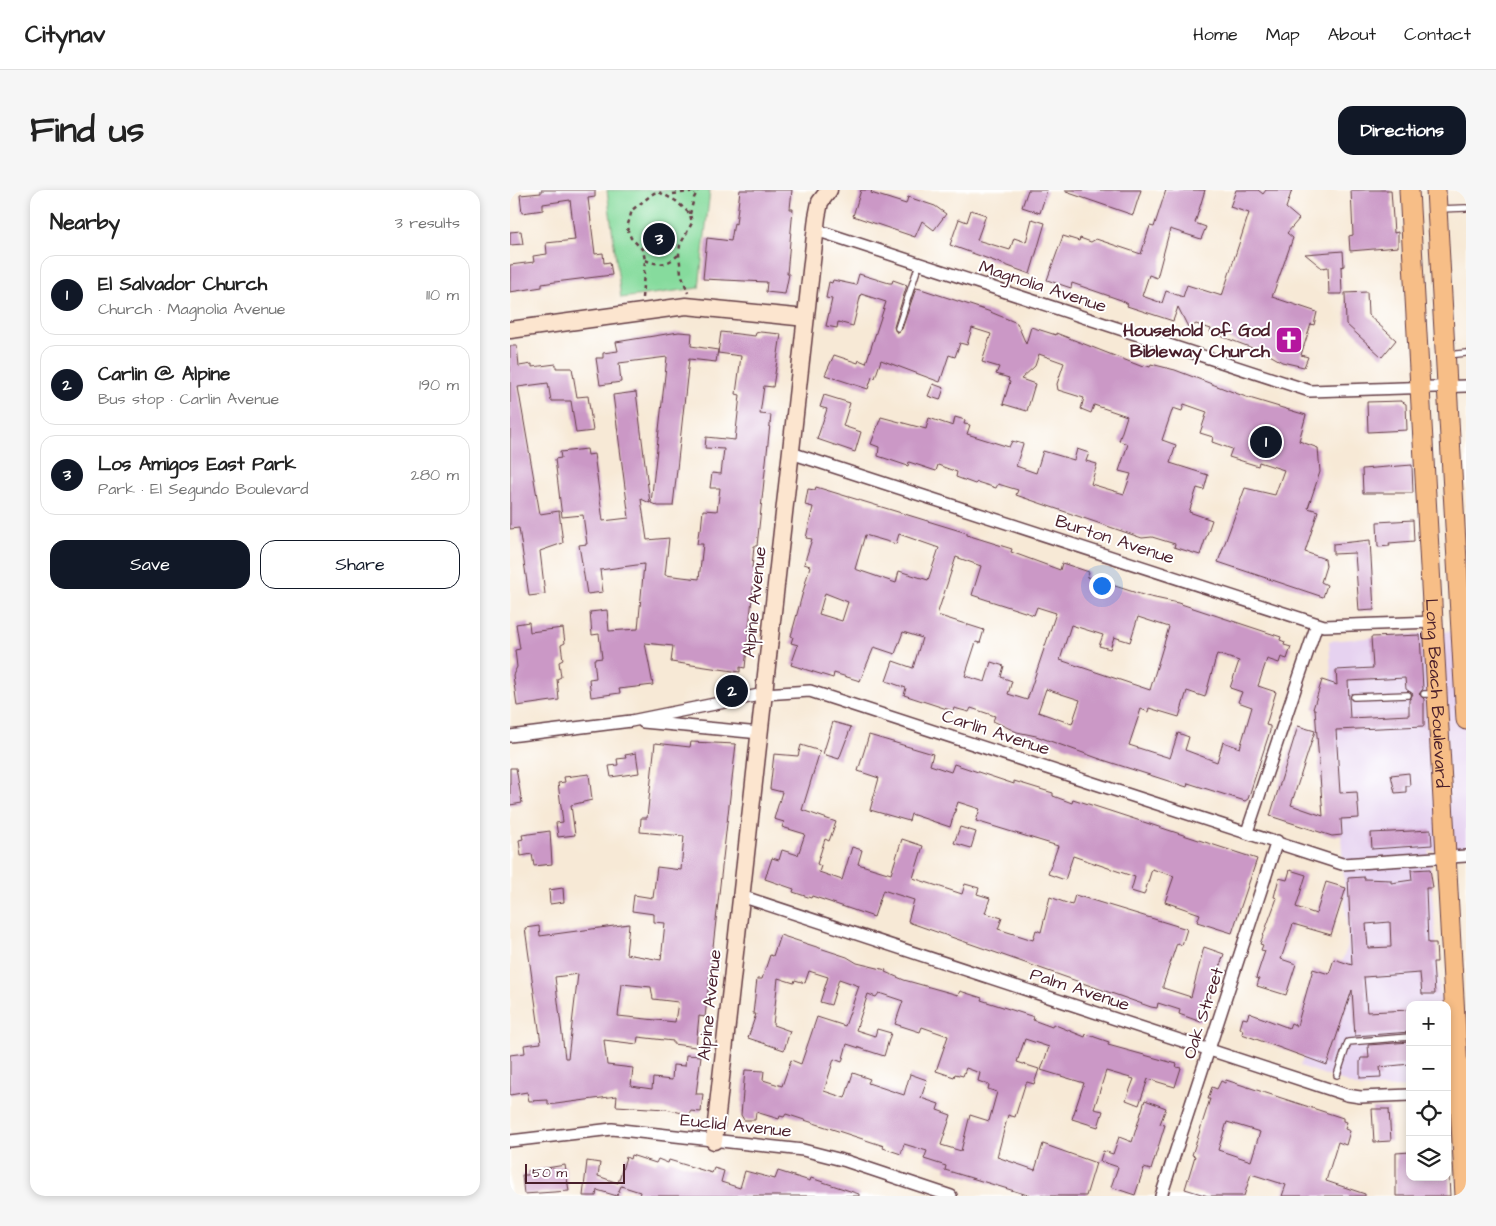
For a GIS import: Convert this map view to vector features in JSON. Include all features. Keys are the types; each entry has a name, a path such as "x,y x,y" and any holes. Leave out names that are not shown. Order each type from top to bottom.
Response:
{"main road":[{"name":"Long Beach Boulevard","path":"1409,190 1433,622 1430,694 1446,857 1453,1092 1466,1196"},
{"name":"Long Beach Boulevard","path":"1436,190 1446,386 1463,620 1466,720"}],"street":[{"name":"Alpine Avenue","path":"714,1141 816,230 820,202 829,190"},
{"name":"Magnolia Avenue","path":"816,230 1310,391 1466,386"},
{"path":"510,330 692,306 806,318"},
{"name":"Burton Avenue","path":"791,453 1317,624 1330,627 1433,622"},
{"path":"1247,832 1317,624"},
{"name":"Carlin Avenue","path":"510,736 631,721 764,694 805,690 820,693 1277,841 1342,864 1466,856"},
{"path":"631,721 760,733"},
{"name":"Oak Street","path":"1162,1196 1277,841"},
{"name":"Palm Avenue","path":"741,896 1355,1097 1406,1095"},
{"name":"Euclid Avenue","path":"510,1142 612,1129 824,1154 951,1196"}],"lane":[{"path":"1437,209 1466,208"},
{"path":"898,328 919,264"},
{"path":"1445,355 1466,354"},
{"path":"1354,697 1408,695"},
{"path":"1337,1075 1348,1042 1406,1037"}],"path":[{"path":"669,197 674,193 698,191 690,214 692,223 680,246 679,254 681,273 692,306"},
{"path":"640,313 645,260 643,250 627,233 632,210 654,193 659,192 676,201 690,214"},
{"path":"645,260 663,264 672,261 679,254"}],"shaded area":[{"path":"1466,630 1466,849 1429,851 1441,1001 1406,1001 1406,1087 1361,1088 1300,1066 1348,946 1329,641"}],"green space":[{"path":"607,190 710,190 699,288 621,298"}],"building":[{"path":"541,190 595,190 595,197 588,198 595,254 603,253 604,263 610,262 612,275 542,284 542,287 510,292 510,265 534,262 533,256 547,254 546,243 575,240 570,200 543,204 543,210 522,213 520,195 541,193"},
{"path":"740,190 792,190 790,209 793,209 787,274 789,274 785,294 766,292 767,282 703,279 707,238 731,241 734,223 736,224"},
{"path":"861,190 872,190 871,193 906,204 908,197 935,206 946,214 934,230 922,221 915,237 853,216"},
{"path":"1028,190 1047,190 1040,213 1022,207"},
{"path":"1066,190 1141,190 1133,215 1066,192"},
{"path":"1166,190 1205,190 1195,223 1206,227 1201,239 1170,229 1157,278 1149,275 1142,296 1162,303 1166,291 1183,297 1187,285 1222,296 1249,213 1230,207 1236,190 1258,190 1263,194 1266,190 1292,190 1286,208 1299,219 1287,233 1293,238 1272,297 1317,312 1314,325 1311,324 1301,355 1308,357 1304,367 1282,362 1268,354 1210,332 1211,329 1196,324 1189,329 1178,307 1173,321 1127,306 1128,304 1121,300 1072,283 1071,288 1047,280 1063,236 1079,241 1080,238 1091,242 1096,239 1141,254 1150,226 1154,227"},
{"path":"1351,190 1391,190 1394,233 1398,232 1398,247 1350,251 1349,236 1353,235"},
{"path":"971,210 986,215 977,240 1010,250 1014,238 1026,242 1032,219 1045,223 1030,274 950,245 959,219 967,222"},
{"path":"521,231 523,244 510,245 510,232"},
{"path":"1343,251 1344,266 1341,267 1342,294 1329,294 1328,267 1322,268 1305,254"},
{"path":"859,274 889,283 892,283 893,280 907,285 894,327 897,333 902,329 916,288 921,289 988,311 1017,323 1026,344 1031,327 1056,335 1056,333 1143,367 1144,365 1150,367 1151,364 1175,370 1246,397 1306,415 1299,441 1318,448 1320,472 1308,508 1318,511 1305,552 1325,559 1326,566 1321,582 1327,585 1323,597 1218,562 1245,488 1275,495 1284,470 1259,462 1258,466 1229,457 1232,449 1212,442 1213,437 1200,433 1207,412 1184,404 1182,411 1173,408 1162,440 1176,445 1170,463 1208,475 1204,490 1197,488 1189,512 1212,520 1200,555 1174,547 1175,544 1152,537 1142,538 1016,495 1018,490 998,484 996,488 977,482 975,484 956,477 957,472 938,465 936,471 909,462 908,466 878,456 879,447 871,444 881,417 926,429 929,418 953,426 955,417 965,420 964,424 970,425 967,434 1009,447 1012,441 1023,444 1016,466 1036,473 1043,451 1074,460 1077,449 1089,453 1086,461 1097,464 1091,484 1124,494 1131,474 1119,471 1128,444 1119,441 1127,416 1094,405 1091,413 1081,409 1084,398 1058,390 1057,384 1064,363 1039,354 1035,366 1021,379 1035,384 1027,411 1003,404 1010,382 1008,381 1009,378 996,374 999,367 982,362 991,334 972,328 967,345 960,343 955,357 949,355 940,382 881,360 875,378 872,377 868,389 825,375 834,355 858,363 859,360 866,363 886,302 861,294 853,326 838,322 837,328 826,326 832,299 826,298 829,282 832,283 833,280 856,285"},
{"path":"1367,292 1368,315 1396,340 1382,357 1346,324 1345,293"},
{"path":"679,332 692,333 691,346 718,350 716,362 689,359 673,506 658,506 651,503 667,357 619,363 621,382 600,385 596,358 603,358 603,353 618,351 616,342"},
{"path":"721,332 755,336 756,333 760,332 781,334 773,387 764,386 760,414 771,415 757,546 754,546 752,568 755,568 745,668 740,667 740,672 671,662 673,646 645,643 653,685 619,689 620,693 591,697 589,679 596,678 594,659 602,658 599,634 592,635 590,612 607,610 609,631 638,629 644,564 600,570 603,592 587,594 579,545 587,544 583,515 562,517 555,459 561,458 560,452 587,449 588,455 594,454 603,521 629,518 613,395 636,392 650,503 641,499 647,540 669,538 665,575 699,579 703,544 697,544 699,530 701,530 703,510 717,511 720,488 710,488 712,473 721,474 724,449 705,448 706,437 735,440 740,395 736,394 741,356 718,353"},
{"path":"510,346 517,346 519,366 532,364 532,367 556,364 556,368 572,368 577,397 588,396 593,431 576,433 571,401 551,401 548,383 518,387 540,514 559,511 563,543 540,551 545,594 529,596 519,528 510,529"},
{"path":"933,384 944,388 940,400 928,396"},
{"path":"824,395 850,403 843,426 861,432 855,452 817,439 827,409 820,407"},
{"path":"1401,401 1406,404 1407,430 1368,432 1367,402"},
{"path":"1412,465 1413,493 1363,493 1362,469"},
{"path":"816,487 967,533 967,535 1012,549 1011,552 1060,570 1062,563 1089,572 1087,577 1146,596 1178,603 1281,637 1280,640 1285,642 1284,645 1291,647 1287,659 1281,657 1279,663 1267,659 1258,686 1276,692 1266,725 1270,726 1270,731 1248,799 1245,801 1188,783 1187,787 1036,736 1017,732 993,721 995,716 971,708 969,712 954,708 953,711 904,695 906,688 886,681 893,661 913,668 922,638 903,632 895,654 874,647 860,681 834,673 833,678 791,665 798,645 791,643 793,637 791,636 810,566 804,564 812,539 806,538 813,507 805,505 808,489 815,490","holes":["899,534 939,548 928,580 899,571 896,583 855,569 865,535 896,544","956,557 981,566 972,595 1034,615 1037,607 1056,613 1027,700 1008,694 1012,681 1001,677 1004,666 991,662 985,682 965,676 976,642 980,643 984,630 937,615","825,593 848,602 842,621 819,614","1138,617 1169,627 1150,690 1060,660 1071,625 1103,635 1099,646 1110,649 1114,637 1130,642","1217,654 1239,661 1230,688 1242,692 1238,702 1252,707 1240,748 1223,742 1217,762 1185,750 1189,737 1178,733 1170,758 1129,745 1141,709 1148,712 1149,708 1179,717 1187,691 1205,697","1046,689 1080,700 1072,724 1038,712"]},
{"path":"1413,520 1414,541 1389,543 1390,546 1378,547 1377,522"},
{"path":"1370,540 1374,610 1359,611 1355,553 1333,554 1333,544"},
{"path":"529,622 530,632 563,628 565,643 561,645 563,660 559,662 561,677 557,679 559,700 517,706 513,675 517,667 515,650 520,649 516,624"},
{"path":"1420,635 1423,689 1419,694 1424,699 1424,726 1336,730 1340,793 1357,792 1359,818 1341,819 1342,835 1332,836 1270,816 1298,726 1315,731 1291,805 1323,816 1315,709 1313,709 1322,680 1337,685 1336,670 1373,668 1371,637","holes":["1405,678 1406,689 1413,694 1409,700 1409,715 1350,718 1348,681"]},
{"path":"833,722 851,727 839,759 823,754"},
{"path":"869,735 933,754 930,765 951,772 954,764 1014,784 1014,781 1053,793 1053,796 1072,803 1073,799 1257,859 1232,933 1197,922 1200,914 1165,902 1174,876 1152,869 1144,895 1131,891 1135,877 1073,856 1065,880 1048,874 1058,846 976,821 980,809 958,802 950,827 911,814 909,821 870,810 879,778 858,771"},
{"path":"691,742 736,744 705,1017 699,1016 696,1047 673,1044 673,1041 638,1037 637,1044 604,1040 607,1065 633,1068 631,1086 652,1089 653,1078 672,1080 673,1065 685,1066 686,1055 701,1056 696,1094 703,1094 701,1112 690,1111 690,1115 666,1109 616,1106 617,1096 548,1105 548,1100 529,1101 527,1092 510,1095 510,1055 525,1053 524,1045 541,1043 525,928 539,926 540,936 629,924 626,954 661,960 665,923 654,922 654,914 632,911 634,895 653,898 657,867 681,870 684,836 640,832 641,818 647,818 655,743 690,747","holes":["578,974 568,1058 565,1058 555,977","622,984 651,987 653,999 678,1002 675,1022 618,1016"]},
{"path":"801,745 820,751 802,810 836,822 829,841 825,839 817,864 821,866 819,872 842,880 852,847 862,850 858,864 891,874 902,839 923,846 913,878 962,894 965,884 979,888 977,894 990,898 985,913 1002,918 998,929 1033,940 1036,930 1041,932 1050,897 1072,905 1075,895 1187,929 1182,945 1177,943 1163,988 1191,997 1204,947 1224,954 1201,1022 1179,1014 1180,1010 1158,1003 1157,1008 1151,1007 911,923 908,921 914,900 883,890 874,917 812,896 811,898 793,892 794,889 765,879 772,858 779,860 782,850 798,855 805,834 782,827 784,822 774,819 782,792 770,789 774,754 798,756"},
{"path":"636,753 639,773 611,777 609,766 618,765 617,759 626,758 625,755"},
{"path":"510,768 516,768 522,803 510,805"},
{"path":"1409,773 1410,786 1406,786 1406,792 1395,793 1391,775"},
{"path":"589,774 592,800 571,805 575,835 558,837 556,823 563,822 558,783 565,782 564,777"},
{"path":"960,827 976,832 971,848 954,843"},
{"path":"1431,830 1432,845 1372,849 1371,833"},
{"path":"550,831 552,864 534,866 532,854 521,856 519,840 523,839 522,835"},
{"path":"1430,869 1433,888 1426,888 1428,943 1436,943 1437,962 1433,962 1435,994 1422,994 1420,973 1364,977 1367,1012 1406,1010 1406,1032 1355,1036 1352,990 1327,1065 1242,1034 1243,1030 1240,1028 1243,1018 1247,1019 1249,1013 1289,1028 1291,1023 1297,1026 1313,969 1329,974 1334,959 1352,965 1348,878 1364,877 1364,879 1391,880 1391,883 1412,880 1411,870","holes":["1390,922 1391,947 1368,948 1366,924"]},
{"path":"1290,870 1306,875 1296,907 1316,914 1326,882 1346,888 1331,935 1293,924 1281,959 1296,964 1286,995 1257,986 1259,979 1256,978 1265,951 1261,950 1263,945 1260,944 1277,898 1274,897 1279,878 1287,880"},
{"path":"563,888 564,902 550,904 549,890"},
{"path":"780,935 847,957 857,963 886,970 885,972 904,980 958,995 960,991 982,998 981,1000 1034,1017 1033,1020 1052,1027 1053,1024 1085,1037 1086,1034 1109,1042 1108,1045 1177,1064 1176,1067 1181,1068 1175,1087 1148,1079 1139,1105 1126,1100 1134,1079 1106,1071 1094,1109 1103,1111 1098,1127 1072,1119 1084,1083 1041,1070 1049,1047 1025,1039 1017,1062 1039,1069 1034,1084 1027,1082 1025,1085 1015,1117 1008,1115 997,1157 1035,1170 1043,1144 1096,1163 1086,1196 1031,1196 945,1170 946,1166 924,1159 927,1151 904,1144 901,1154 883,1148 884,1146 786,1114 784,1117 780,1116 779,1119 756,1112 755,1120 744,1120 741,1115 745,1070 764,1071 763,1080 782,1086 791,1060 801,1064 817,1017 845,1026 859,986 839,979 831,1005 820,1002 828,977 809,971 805,983 795,980 794,983 778,978 773,1025 790,1031 784,1050 748,1038 756,1014 753,1014 757,979 762,979 770,955 773,956","holes":["879,993 903,1001 895,1024 920,1032 922,1027 948,1036 936,1071 954,1077 955,1074 963,1076 966,1068 980,1073 978,1081 989,1085 988,1089 997,1092 989,1121 970,1115 961,1151 941,1145 951,1115 937,1110 939,1104 921,1098 927,1080 910,1074 904,1095 868,1083 870,1079 853,1073 845,1098 824,1091 834,1059 842,1062 847,1044 884,1056 891,1033 877,1029 875,1036 856,1030 868,994 876,997"]},
{"path":"1406,1042 1406,1064 1380,1067 1381,1077 1360,1078 1361,1058 1369,1058 1368,1045"},
{"path":"1226,1080 1343,1118 1343,1121 1347,1122 1345,1129 1350,1131 1346,1145 1338,1142 1326,1181 1365,1194 1365,1196 1282,1196 1286,1185 1251,1174 1244,1196 1208,1196 1185,1189 1195,1156 1192,1155 1212,1087 1217,1089 1221,1081 1225,1083","holes":["1227,1122 1260,1132 1251,1161 1218,1150"]},
{"path":"1145,1100 1166,1108 1160,1124 1165,1125 1151,1170 1144,1168 1135,1195 1111,1187 1118,1167 1100,1161 1103,1151 1113,1154 1119,1137 1132,1142"},
{"path":"1372,1109 1389,1109 1391,1141 1374,1142"},
{"path":"1406,1152 1406,1181 1449,1181 1450,1196 1396,1196 1396,1153"},
{"path":"631,1155 656,1163 658,1159 668,1163 669,1160 712,1173 714,1168 724,1171 721,1182 740,1188 745,1171 775,1179 778,1171 810,1181 811,1178 859,1194 859,1196 639,1196 640,1192 621,1186 617,1196 597,1190 596,1196 583,1196 587,1161 600,1163 598,1176 618,1183 626,1157 630,1159"},
{"path":"565,1165 569,1191 524,1194 522,1175 528,1175 528,1171"}],"place":[{"name":"Los Amigos East Park","path":"659,239"},
{"name":"Household of God Bibleway Church","path":"1289,340"},
{"name":"El Salvador Church","path":"1266,442"},
{"name":"Carlin @ Alpine","path":"732,691"}]}
